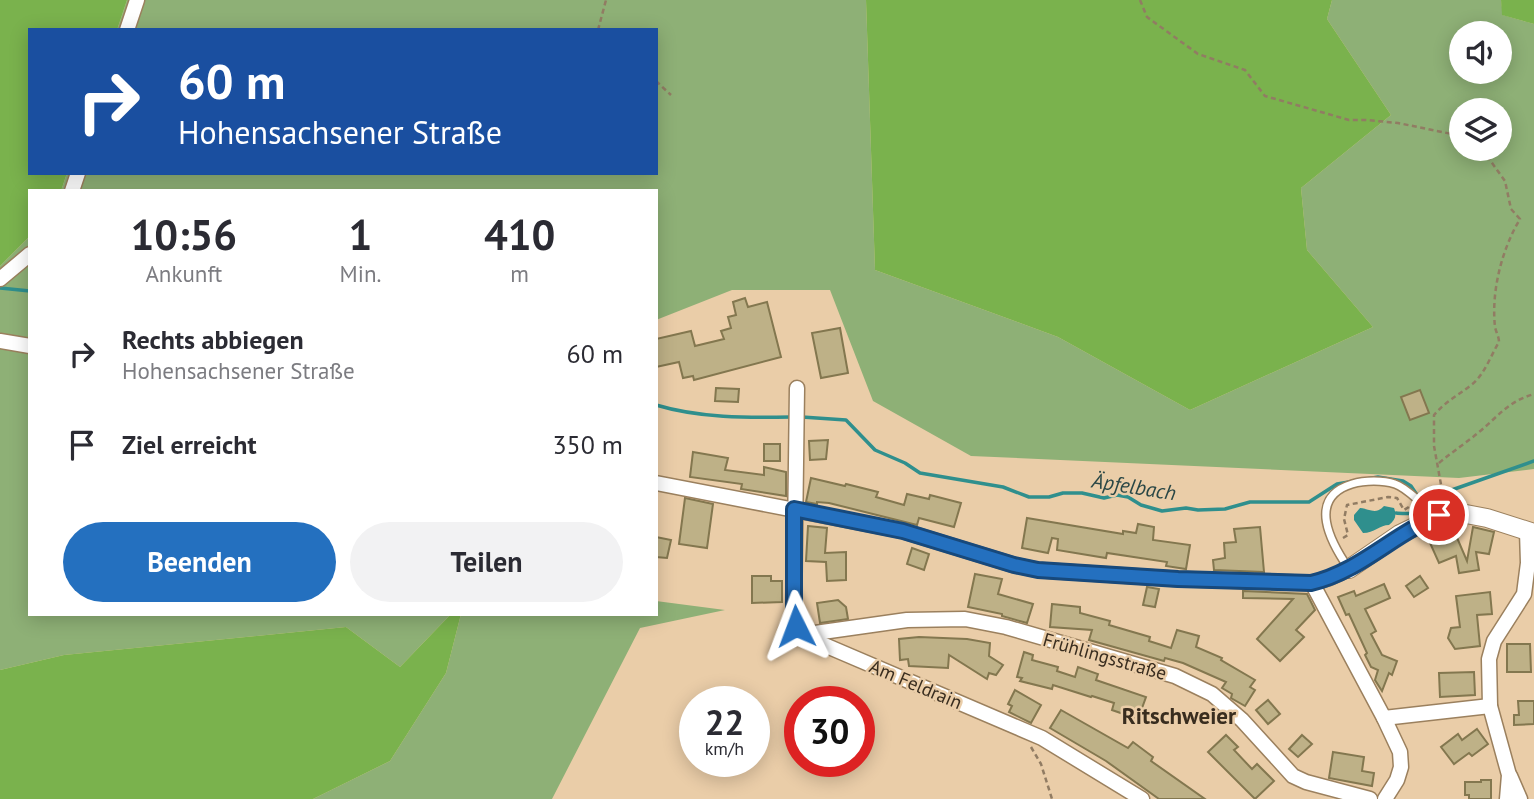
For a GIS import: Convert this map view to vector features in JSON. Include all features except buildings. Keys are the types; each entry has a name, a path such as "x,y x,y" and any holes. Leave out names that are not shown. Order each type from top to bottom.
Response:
{"street":[{"path":"128,28 137,0"},
{"path":"0,279 28,256"},
{"path":"0,341 28,346"},
{"path":"797,388 794,612 796,626 801,635"},
{"path":"658,483 903,531 1038,570 1178,579 1311,583 1329,579 1400,534 1443,515 1487,518 1531,532 1524,594 1494,641 1489,659 1490,706 1509,775 1520,799"},
{"path":"1311,583 1400,752 1401,767 1397,780 1385,799"},
{"name":"Frühlingsstraße","path":"801,635 907,620 965,619 1032,635 1175,676 1212,694 1242,720 1293,776 1370,799"},
{"name":"Am Feldrain","path":"801,635 1042,738 1142,799"},
{"path":"1384,718 1490,706"},
{"path":"1507,799 1509,775"}],"lane":[{"path":"1348,567 1333,545 1328,531 1327,504 1341,488 1359,482 1397,485 1417,502 1443,515"}],"path":[{"path":"599,28 606,0"},
{"path":"1140,0 1147,16 1198,54 1245,70 1265,96 1349,120 1398,124 1449,133"},
{"path":"658,82 671,95"},
{"path":"1443,515 1434,446 1434,415 1452,396 1470,386 1479,377 1499,342 1495,328 1497,285 1513,230 1520,219 1511,209 1505,181 1491,161"},
{"path":"1437,463 1482,430 1505,407 1515,400 1534,394"},
{"path":"1333,545 1348,535 1344,519 1347,505 1388,496 1397,498 1404,510 1417,502"},
{"path":"1020,729 1041,764 1052,799"}],"green space":[{"path":"0,0 127,0 118,28 28,28 28,175 66,175 62,189 28,189 28,238 0,266"},
{"path":"127,0 866,0 875,270 1058,337 1190,410 1373,327 1307,250 1301,188 1391,115 1327,19 1332,0 1501,0 1503,15 1534,24 1534,469 1459,478 971,456 873,401 830,290 732,290 658,319 658,189 62,189 66,175 658,175 658,28 118,28"},
{"path":"866,0 1332,0 1327,19 1391,115 1301,188 1307,250 1373,327 1190,410 1058,337 875,270"},
{"path":"1501,0 1534,0 1534,24 1502,15"},
{"path":"28,238 28,616 449,616 400,667 346,627 64,655 0,670 0,266"},
{"path":"658,601 725,610 640,628 552,799 313,799 390,761 446,673 460,616 658,616"},
{"path":"449,616 460,616 446,673 390,761 313,799 0,799 0,670 64,655 346,627 400,667"}],"water":[{"path":"1384,506 1394,508 1393,521 1389,525 1363,533 1354,520 1354,515 1360,508 1376,511"}],"waterway":[{"name":"Äpfelbach","path":"0,288 28,291"},
{"name":"Äpfelbach","path":"658,406 706,415 791,417"},
{"name":"Äpfelbach","path":"802,417 846,420 875,450 920,473 1003,487 1029,497 1049,497 1063,493 1082,493 1104,498 1117,495 1162,511 1186,508 1225,509 1250,502 1309,502 1337,484 1378,477 1403,481 1411,486 1421,501"},
{"name":"Äpfelbach","path":"1446,492 1534,461"},
{"path":"1396,513 1411,513 1423,507"}],"district":[{"name":"Ritschweier","path":"1179,716"}],"route":[{"path":"796,626 794,509 903,531 1038,570 1178,579 1311,583 1329,579 1349,569 1400,534 1439,515"}]}
